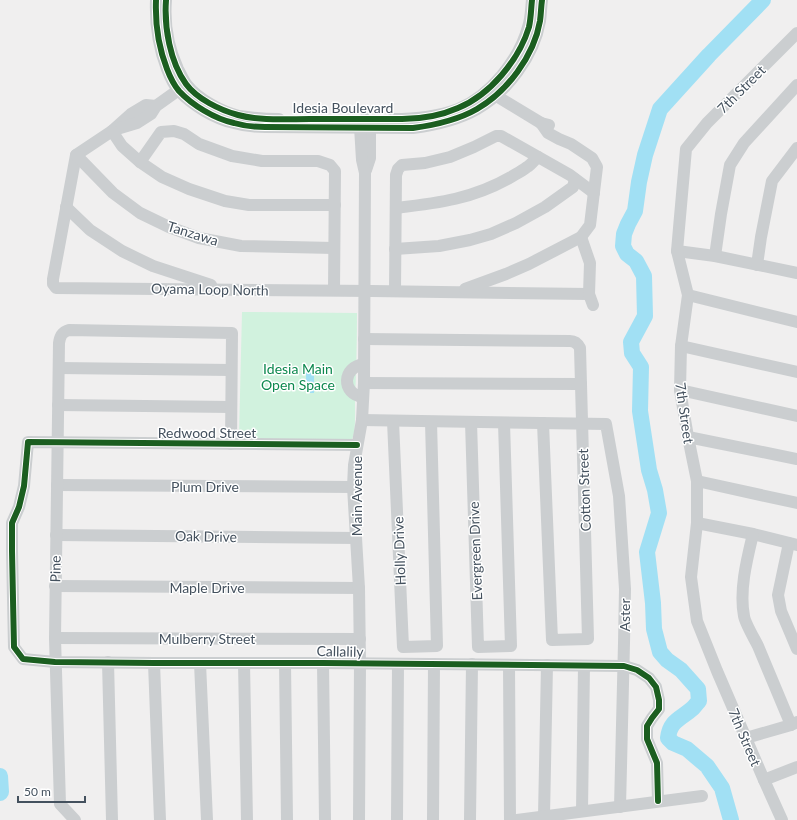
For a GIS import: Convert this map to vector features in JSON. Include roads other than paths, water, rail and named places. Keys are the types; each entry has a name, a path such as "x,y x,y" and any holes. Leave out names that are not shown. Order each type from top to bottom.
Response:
{"street":[{"name":"Idesia Boulevard","path":"156,0 157,33 161,54 171,78 183,88 209,103 238,115 265,119 413,128 437,124 464,116 487,103 522,44 530,20 532,0"},
{"name":"Idesia Boulevard","path":"166,0 167,32 171,51 181,75 183,88"},
{"name":"Idesia Boulevard","path":"492,93 514,77 523,64 531,48 540,22 542,0"},
{"name":"7th Street","path":"782,820 717,671 697,621 691,577 697,523 697,481 680,390 681,346 688,295 678,251 686,149 707,123 797,33"},
{"path":"715,256 730,165 744,143 797,85"},
{"path":"183,88 156,106 146,105 131,114 112,131 76,155 66,207 90,230 122,251 153,266 222,289"},
{"path":"458,292 529,264 581,237 590,225 597,167 592,158 571,144 548,132 542,123 492,93"},
{"name":"Main Avenue","path":"359,820 360,639 354,465 362,420 364,383 365,173 362,160 365,125"},
{"path":"112,131 122,146 140,162 162,177 189,189 225,201 249,205 334,205"},
{"path":"140,162 161,132 174,131 184,134 199,144 232,156 262,161 318,161 330,165 335,171 334,290"},
{"path":"395,291 396,175 398,169 402,165 425,163 450,157 496,136 501,136 538,156 575,179 594,193"},
{"path":"756,265 772,181 797,148"},
{"name":"Tanzawa","path":"76,155 113,193 140,213 168,227 199,238 241,246 334,248"},
{"path":"396,208 460,198 482,191 528,167 538,156"},
{"path":"395,249 439,246 491,234 516,223 545,207 573,187 575,179"},
{"name":"Oyama Loop North","path":"66,207 53,279 53,284 56,288 458,292 591,300 590,263 581,237"},
{"path":"678,251 715,256 797,273"},
{"path":"688,295 797,321"},
{"name":"Pine","path":"75,820 60,804 54,638 59,343 62,334 65,331 70,330 232,333 231,370"},
{"name":"Cotton Street","path":"364,339 570,341 576,343 580,348 588,639 552,640 543,423"},
{"path":"681,346 797,372"},
{"path":"363,397 358,397 351,391 348,387 347,378 351,370 364,364"},
{"path":"59,368 231,370 231,444"},
{"path":"364,383 581,384"},
{"path":"680,390 797,416"},
{"path":"58,405 231,407"},
{"path":"362,420 582,424"},
{"name":"Holly Drive","path":"393,421 402,647 437,646 431,422"},
{"name":"Evergreen Drive","path":"471,422 478,647 511,646 504,423"},
{"name":"Aster","path":"582,424 606,424 619,496 625,589 620,807"},
{"path":"688,436 797,459"},
{"name":"Redwood Street","path":"55,662 23,659 14,647 12,523 19,507 24,486 28,442 357,445"},
{"path":"697,481 797,503"},
{"name":"Plum Drive","path":"57,485 354,488"},
{"path":"697,523 753,534 793,544 778,595 781,611 797,649"},
{"path":"746,738 794,723 744,617 742,598 744,579 753,534"},
{"name":"Oak Drive","path":"56,535 356,538"},
{"name":"Maple Drive","path":"55,586 359,588"},
{"name":"Mulberry Street","path":"54,638 360,639"},
{"name":"Callalily","path":"55,662 624,666"},
{"path":"108,662 112,820"},
{"path":"154,663 160,820"},
{"path":"200,663 206,820"},
{"path":"244,663 247,820"},
{"path":"285,663 287,820"},
{"path":"322,663 325,820"},
{"path":"397,820 398,664"},
{"path":"433,820 434,664"},
{"path":"470,820 472,664"},
{"path":"509,665 510,820"},
{"path":"544,816 547,665"},
{"path":"582,811 584,666"},
{"path":"624,666 637,670 649,678 656,687 659,700 659,709 647,726 647,739 657,763 658,801"},
{"path":"764,780 797,767"},
{"path":"517,820 702,796"}],"water":[{"path":"310,367 314,368 314,393 306,393 306,371 309,370"}],"waterway":[{"path":"731,820 722,788 707,766 687,749 673,743 668,738 669,732 674,723 693,708 699,701 698,689 681,670 667,660 660,652 654,629 653,603 647,552 659,513 655,490 649,470 640,411 641,367 632,353 631,342 645,316 644,276 636,261 627,254 623,246 624,234 635,211 645,155 660,109 709,55 763,0"},
{"path":"0,776 0,793"}],"park label":[{"name":"Idesia Main Open Space","path":"298,376"}]}
